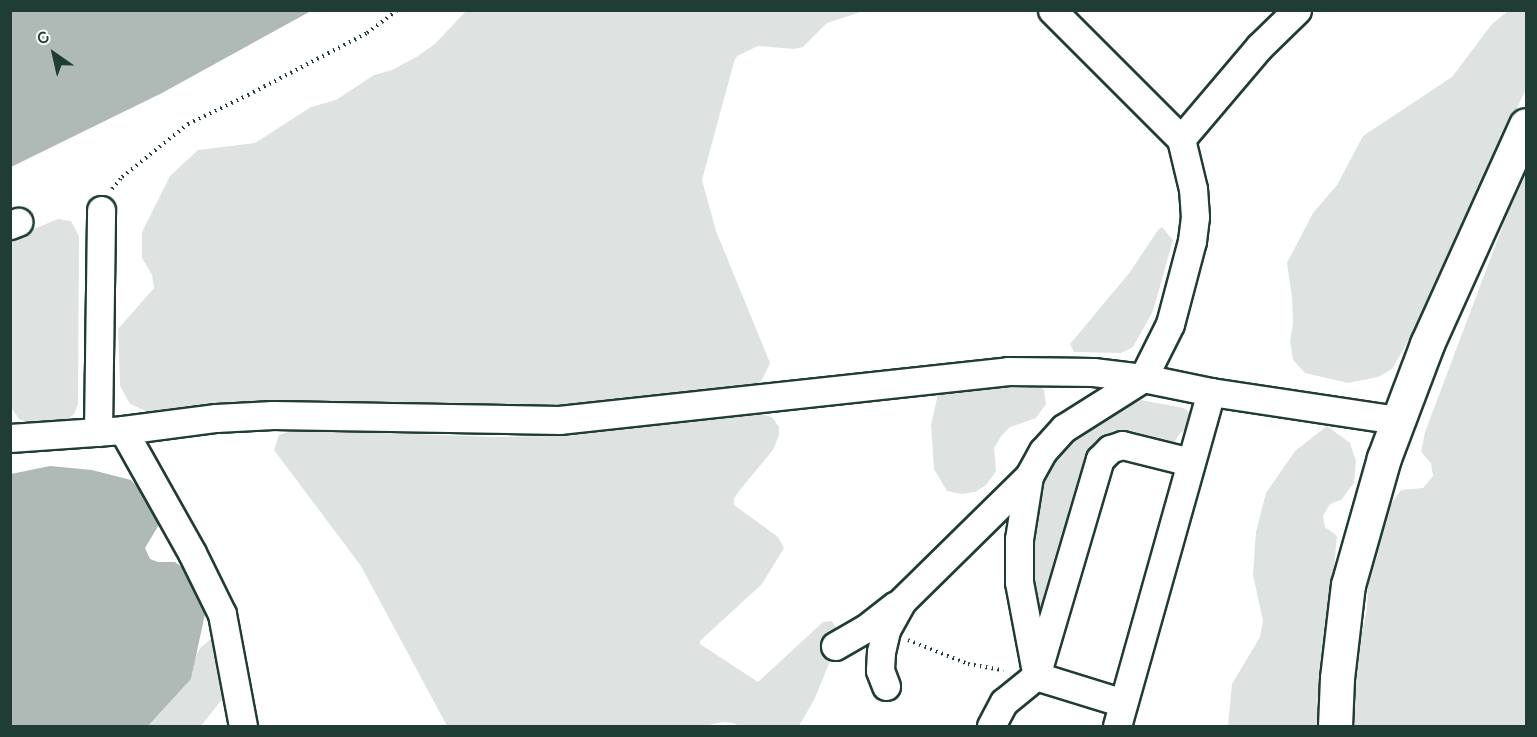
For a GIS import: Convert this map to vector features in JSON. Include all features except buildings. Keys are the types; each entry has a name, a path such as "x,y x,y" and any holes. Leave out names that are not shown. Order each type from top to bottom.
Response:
{"main road":[{"path":"1335,726 1337,678 1348,585 1396,420 1427,344 1527,125"}],"street":[{"path":"835,646 865,629 902,601 1029,476 1043,451 1064,428 1143,378 1170,324 1192,242 1195,217 1193,189 1181,139 1052,10"},
{"path":"1181,139 1259,47 1297,10"},
{"path":"101,210 110,431 192,553 222,614 243,726"},
{"path":"10,438 110,431 216,418 273,415 559,420 1008,371 1093,372 1143,378 1211,392 1396,420"},
{"path":"1036,676 1120,715 1211,392"},
{"path":"991,726 1004,702 1036,676 1100,459 1110,449 1122,445 1190,462"},
{"path":"1029,476 1019,539 1019,582 1024,622 1036,676"},
{"path":"886,686 880,670 886,630 902,601"}],"path":[{"path":"101,210 111,190 122,177 188,124 367,33 397,10"},
{"path":"886,630 968,664 1036,676"}],"shaded area":[{"path":"11,10 311,11 162,93 11,167"},
{"path":"466,11 864,11 827,23 803,47 794,49 758,46 737,56 734,62 702,180 716,231 770,363 762,380 756,385 564,407 278,402 222,403 148,412 130,404 120,386 118,329 154,288 152,275 142,258 142,232 170,176 198,150 255,143 311,107 336,100 374,75 392,70 418,56 435,44"},
{"path":"1508,11 1526,11 1526,89 1412,334 1392,369 1378,377 1348,383 1305,373 1293,360 1290,341 1293,323 1292,297 1287,263 1313,213 1337,185 1363,136 1452,77 1492,24"},
{"path":"1526,164 1526,726 1350,726 1352,679 1367,609 1368,568 1377,532 1388,508 1401,490 1423,488 1433,476 1431,463 1421,452 1425,432"},
{"path":"58,219 71,221 79,236 78,404 74,414 65,422 29,423 19,419 11,407 10,239"},
{"path":"1162,227 1173,240 1153,311 1133,347 1121,353 1074,352 1070,344 1130,272"},
{"path":"1036,383 1044,390 1046,404 1036,418 1010,427 1002,435 994,448 996,471 986,485 975,492 962,494 947,491 934,469 931,425 938,394 948,387"},
{"path":"1141,400 1184,408 1193,416 1191,427 1180,433 1173,445 1119,438 1043,620 1034,616 1030,537 1039,478 1069,435 1120,404"},
{"path":"761,414 772,417 779,427 779,435 773,450 739,491 734,499 734,505 778,537 784,548 762,584 700,641 700,644 758,682 823,622 832,621 838,631 830,648 831,659 814,700 799,726 739,726 722,722 705,726 447,726 361,566 274,450 279,435 294,430 496,437 555,436"},
{"path":"1327,426 1350,443 1356,461 1354,483 1341,500 1330,504 1323,516 1325,527 1337,536 1320,726 1228,726 1232,684 1260,637 1263,621 1253,575 1256,532 1266,493 1295,451"},
{"path":"50,466 92,470 131,480 159,510 160,523 145,548 150,559 158,562 175,562 183,568 205,614 191,679 148,726 11,726 11,474"},
{"path":"211,639 218,641 224,697 201,726 148,726 191,679 196,655 201,647"}]}
